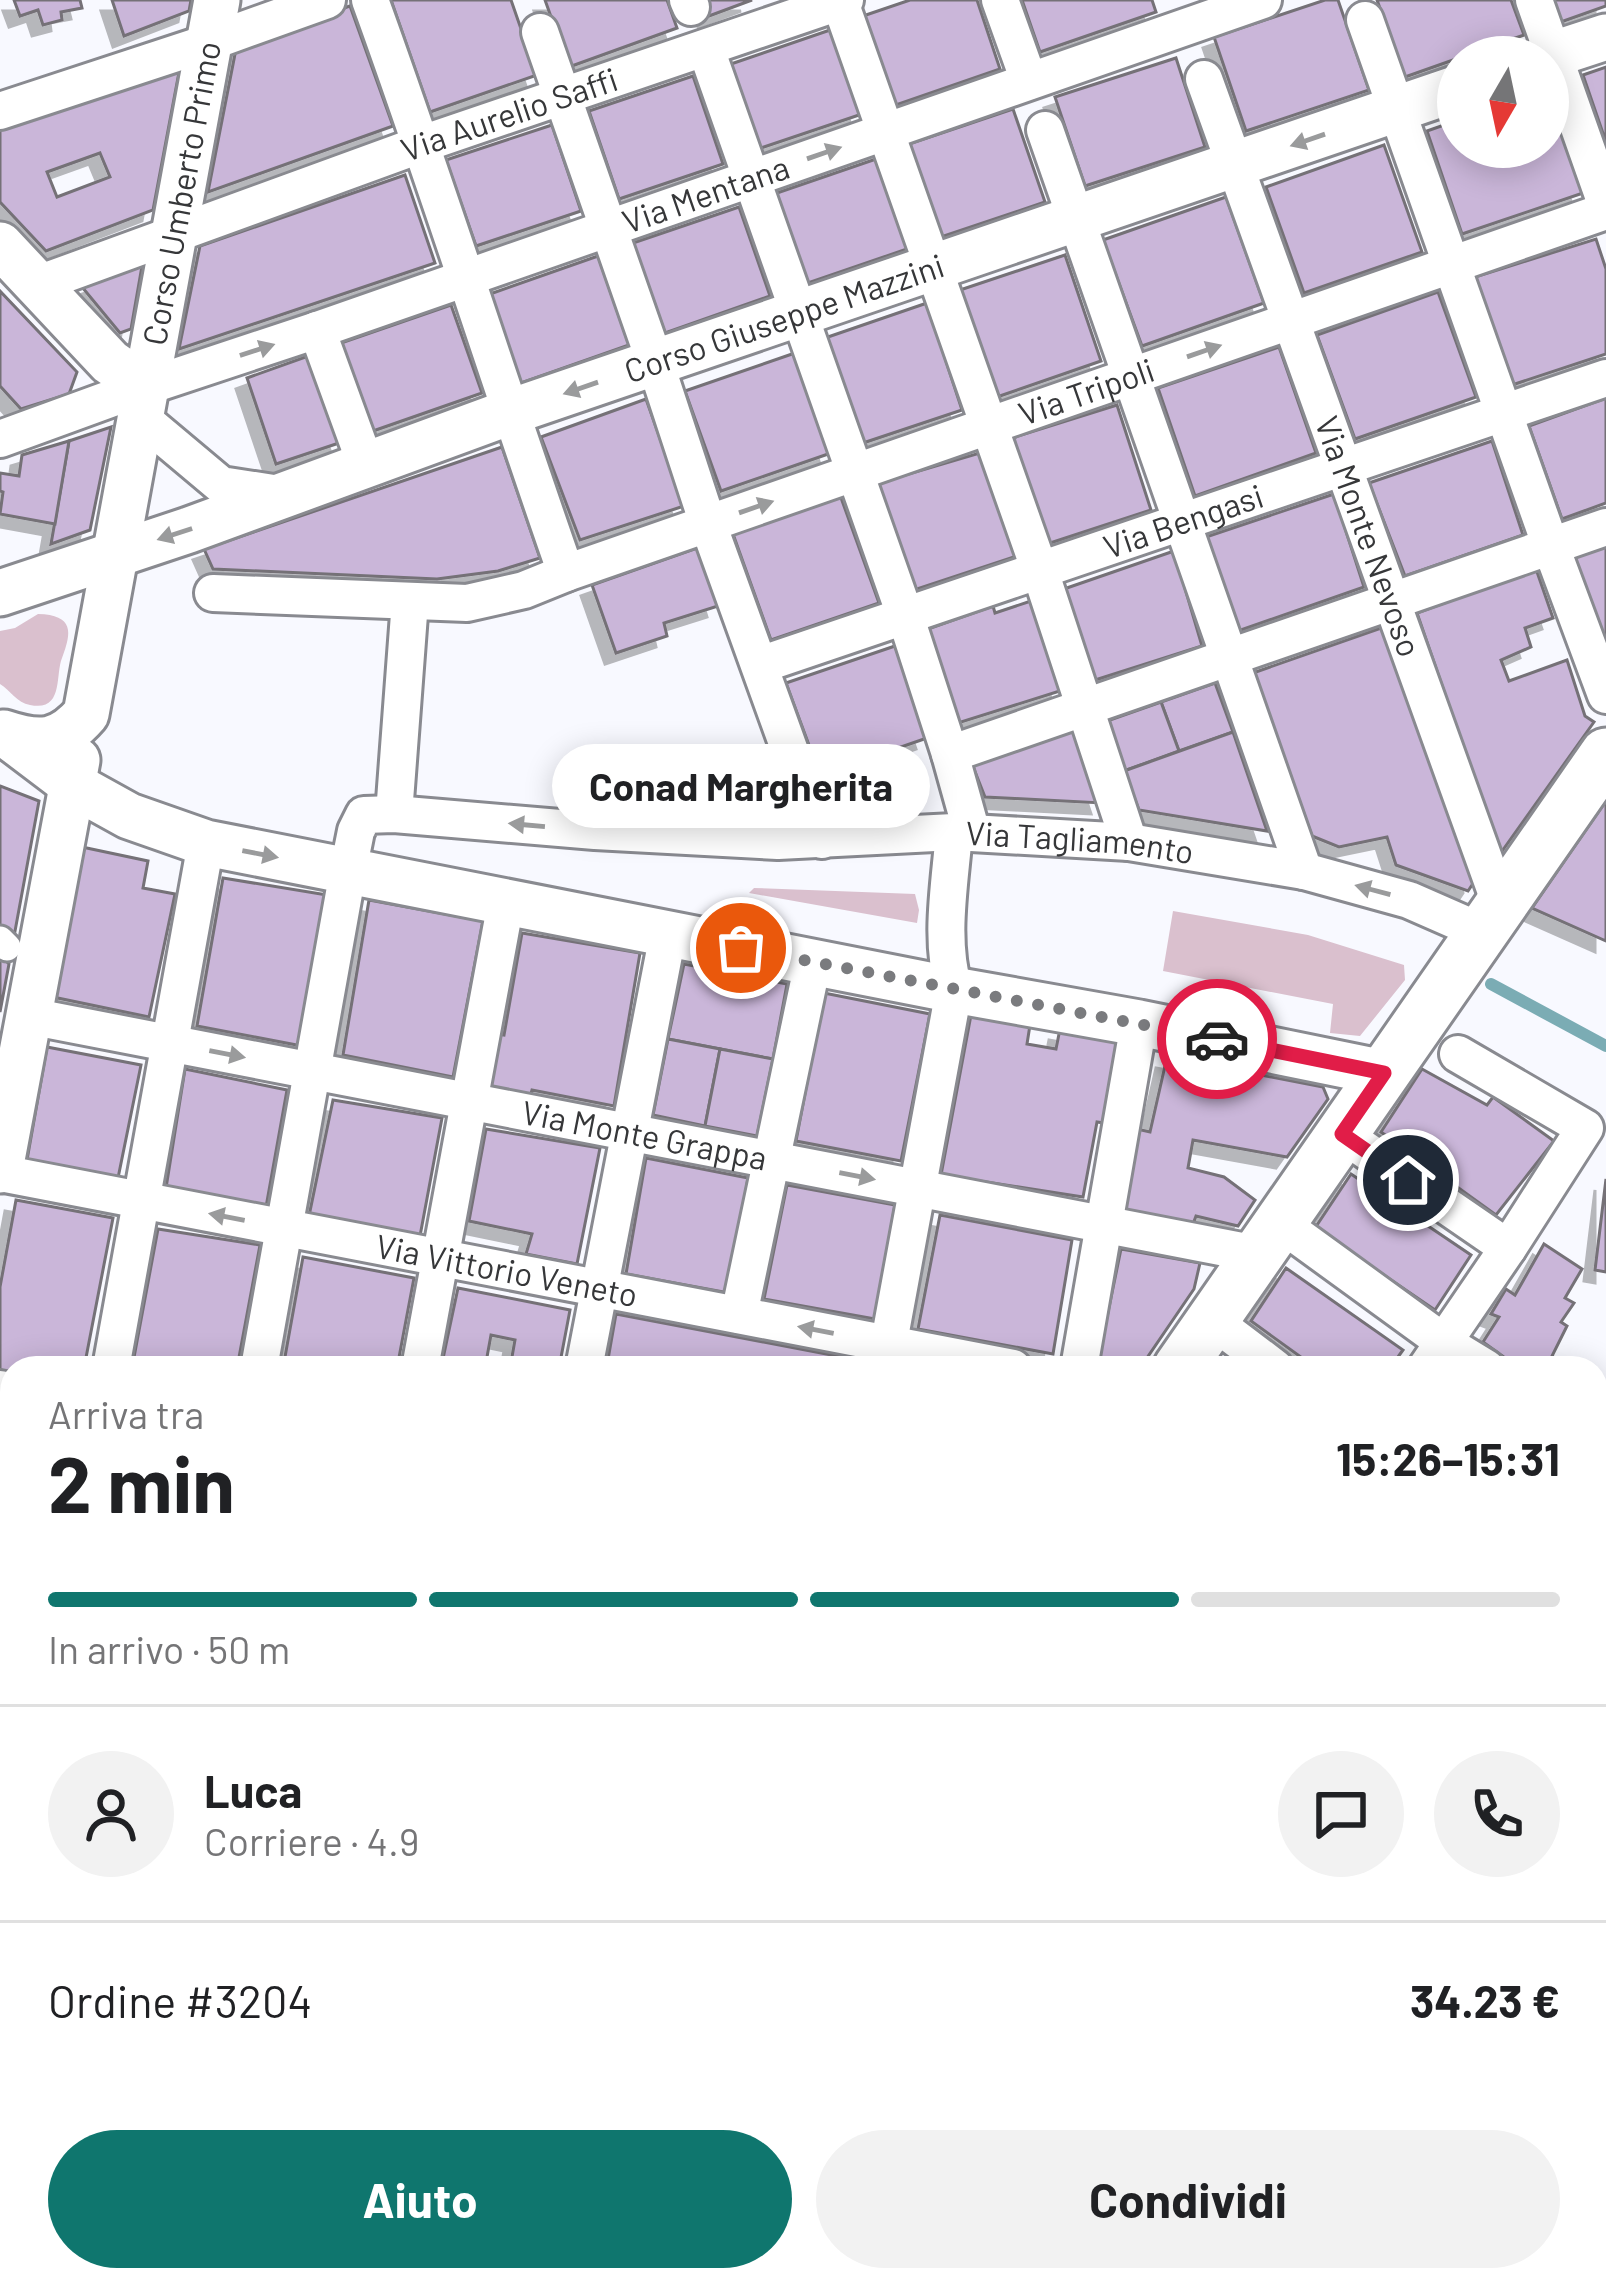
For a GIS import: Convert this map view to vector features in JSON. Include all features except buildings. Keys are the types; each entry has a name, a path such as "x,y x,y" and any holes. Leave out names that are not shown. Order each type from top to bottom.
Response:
{"main road":[{"path":"1188,1356 1606,754"}],"street":[{"path":"0,111 213,21 328,0"},
{"path":"370,0 566,573"},
{"path":"1000,0 1029,81"},
{"name":"Via Mentana","path":"0,439 143,402 317,330 1029,81 1182,13 1262,0"},
{"path":"1534,0 1544,36"},
{"path":"842,1 1129,842"},
{"name":"Via Aurelio Saffi","path":"38,284 422,144 842,1"},
{"path":"1365,20 1606,695"},
{"name":"Corso Umberto Primo","path":"73,784 213,21"},
{"path":"540,32 708,524 822,839"},
{"path":"1569,49 1606,37"},
{"path":"706,49 905,615 950,754 963,832 946,918 948,970 955,990 886,1356"},
{"name":"Via Monte Nevoso","path":"1204,80 1392,601 1492,919"},
{"name":"Corso Giuseppe Mazzini","path":"20,587 510,412 1437,95"},
{"path":"1569,109 1606,208"},
{"path":"1045,130 1304,871"},
{"name":"Via Tripoli","path":"213,593 466,603 524,590 1606,208"},
{"path":"0,245 221,485 286,495"},
{"path":"317,330 367,465"},
{"name":"Via Bengasi","path":"760,665 1606,378"},
{"path":"950,754 1606,527"},
{"path":"20,587 62,590 78,603 93,633 95,659"},
{"path":"262,1356 356,831 364,815 394,814 410,601"},
{"path":"3,732 40,742 60,737 86,714"},
{"path":"3,732 73,784 129,816 206,843 1384,1073"},
{"path":"2,1155 73,784"},
{"name":"Via Tagliamento","path":"394,814 778,841 963,832 1129,842 1304,871 1492,919"},
{"path":"113,1356 206,843"},
{"path":"422,1356 506,902"},
{"path":"586,1356 668,934"},
{"path":"739,1315 813,962"},
{"name":"Via Monte Grappa","path":"29,1016 1103,1224 1269,1239"},
{"path":"1081,1356 1139,1023"},
{"path":"1269,1239 1436,1356 1585,1129 1458,1054"},
{"path":"1342,1134 1508,1249"},
{"name":"Via Vittorio Veneto","path":"2,1155 142,1200 739,1315 886,1356"},
{"path":"1213,1322 1259,1356"}],"shaded area":[{"path":"38,614 58,618 68,633 56,690 41,706 21,702 0,684 0,631"},
{"path":"754,888 915,894 917,923 749,893"},
{"path":"1173,911 1308,935 1404,965 1405,980 1360,1036 1330,1033 1333,1004 1163,971"}],"waterway":[{"path":"1491,984 1606,1046"}],"way so far":[{"path":"741,948 1217,1039"}],"place":[{"name":"Conad Margherita","path":"741,948"}],"route":[{"path":"1217,1039 1384,1073 1342,1134 1408,1180"}]}
